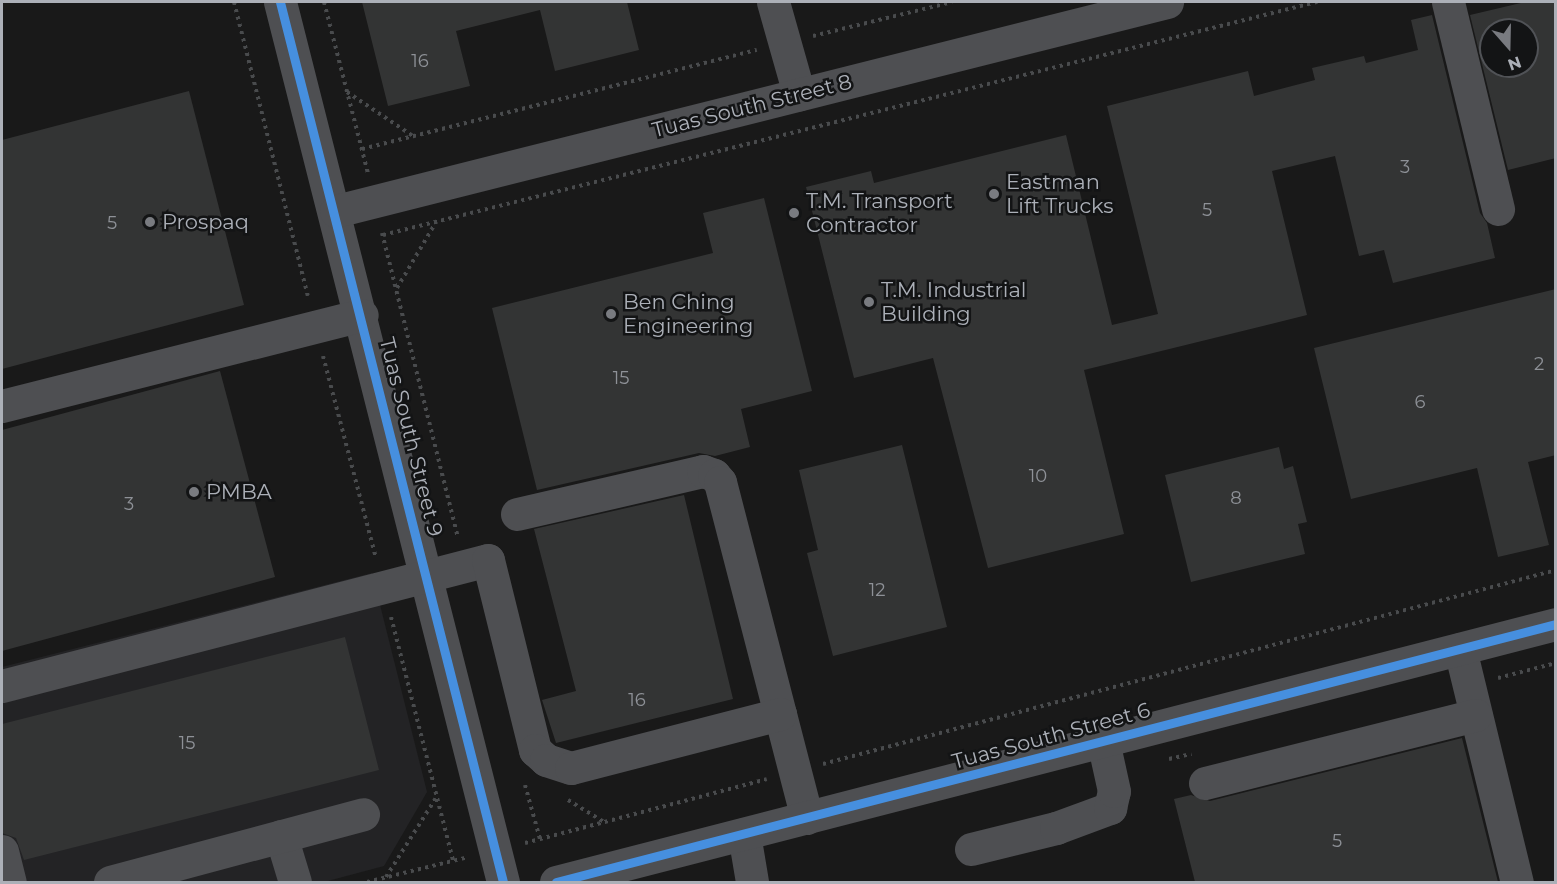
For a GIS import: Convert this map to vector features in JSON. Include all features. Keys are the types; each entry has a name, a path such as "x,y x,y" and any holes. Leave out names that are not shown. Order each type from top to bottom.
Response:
{"street":[{"name":"Tuas South Street 9","path":"280,2 336,211 503,882"},
{"path":"773,2 799,94"},
{"name":"Tuas South Street 8","path":"336,211 1167,2"},
{"path":"1448,2 1498,209"},
{"path":"2,406 362,315"},
{"path":"517,514 703,471 714,475 720,482 807,818"},
{"path":"2,686 488,560 535,750 546,760 571,768 780,714"},
{"name":"Tuas South Street 6","path":"556,882 1556,624"},
{"path":"1460,649 1517,882"},
{"path":"1204,783 1476,715"},
{"path":"971,849 1056,828 1110,808 1114,791 1103,741"},
{"path":"110,882 363,814"},
{"path":"744,834 752,882"},
{"path":"281,836 296,882"},
{"path":"2,850 10,882"}],"path":[{"path":"234,2 453,861"},
{"path":"324,2 466,566"},
{"path":"362,149 952,2"},
{"path":"383,235 1317,2"},
{"path":"347,91 414,136"},
{"path":"397,288 437,221"},
{"path":"367,882 540,839 1556,570"},
{"path":"524,782 540,839"},
{"path":"386,877 437,797"}],"shaded area":[{"path":"372,573 427,792 384,866 324,882 2,882 2,667"}],"building":[{"path":"362,2 627,2 639,50 555,71 540,10 456,31 470,86 388,106"},
{"path":"1525,2 1556,2 1556,158 1508,170 1485,78 1539,78 1539,18 1479,18 1479,52 1470,15"},
{"path":"1432,15 1480,213 1487,223 1495,258 1393,283 1384,250 1359,256 1335,156 1272,171 1307,315 1084,370 1124,534 988,568 933,358 854,378 806,187 871,171 874,183 1066,135 1112,325 1158,314 1107,106 1248,71 1254,96 1315,80 1312,68 1364,56 1366,63 1418,50 1411,20"},
{"path":"189,91 244,305 2,369 2,140"},
{"path":"764,198 812,391 741,409 750,447 715,456 699,453 537,490 492,308 713,253 703,213"},
{"path":"1556,289 1556,455 1528,462 1549,545 1498,557 1477,468 1351,499 1314,348"},
{"path":"220,371 275,577 2,651 2,430"},
{"path":"902,445 947,627 833,656 807,553 818,550 799,470"},
{"path":"1279,447 1284,469 1293,466 1307,522 1298,524 1305,554 1191,582 1165,475"},
{"path":"684,495 733,699 556,743 542,700 576,691 534,529"},
{"path":"345,637 379,770 24,860 16,838 2,833 2,724"},
{"path":"1462,738 1498,882 1195,882 1174,799 1191,795 1210,801"}],"cycle path":[{"path":"280,2 503,882"},
{"path":"556,882 1556,624"}],"place":[{"name":"Eastman Lift Trucks","path":"994,194"},
{"name":"T.M. Transport Contractor","path":"794,213"},
{"name":"Prospaq","path":"150,222"},
{"name":"T.M. Industrial Building","path":"869,302"},
{"name":"Ben Ching Engineering","path":"611,314"},
{"name":"PMBA","path":"194,492"}]}
